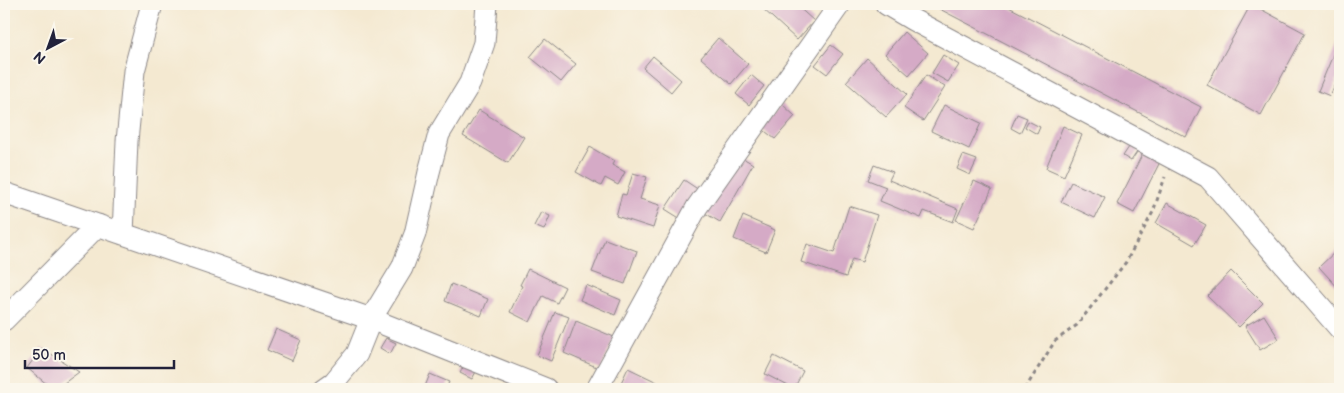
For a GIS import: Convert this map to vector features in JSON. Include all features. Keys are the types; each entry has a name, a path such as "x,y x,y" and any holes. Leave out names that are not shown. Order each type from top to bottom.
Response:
{"street":[{"path":"123,234 127,141 134,71 152,4"},
{"path":"324,389 334,382 357,354 371,319 402,268 415,234 439,134 470,83 484,43 487,4"},
{"path":"597,389 697,207 840,4"},
{"path":"886,4 1208,177 1340,329"},
{"path":"4,193 371,319 546,389"},
{"path":"4,320 98,225"}],"path":[{"path":"1025,389 1055,342 1077,325 1126,262 1153,212 1171,157"}],"building":[{"path":"766,4 795,4 814,21 797,40 762,8"},
{"path":"930,4 1003,4 1201,107 1186,137"},
{"path":"1251,4 1305,33 1261,115 1207,85"},
{"path":"904,32 928,53 909,75 885,54"},
{"path":"718,38 748,64 731,84 701,58"},
{"path":"1340,38 1340,72 1330,96 1318,91"},
{"path":"545,39 576,64 561,82 530,57"},
{"path":"831,45 843,54 827,74 815,65"},
{"path":"943,55 959,65 948,82 932,73"},
{"path":"653,56 681,80 671,92 643,68"},
{"path":"867,58 907,94 886,117 846,82"},
{"path":"751,75 764,86 749,105 736,94"},
{"path":"926,75 945,87 923,121 904,108"},
{"path":"782,104 795,116 775,139 761,128"},
{"path":"944,105 981,123 969,149 931,131"},
{"path":"479,110 524,137 508,163 463,136"},
{"path":"1017,114 1027,118 1020,133 1011,128"},
{"path":"1028,121 1040,127 1037,134 1025,127"},
{"path":"1063,126 1082,135 1064,176 1046,168"},
{"path":"1131,144 1139,149 1131,161 1123,156"},
{"path":"590,147 614,161 612,165 625,172 618,185 605,178 601,186 576,172"},
{"path":"1145,149 1162,158 1134,213 1117,204"},
{"path":"736,154 753,164 720,222 703,212"},
{"path":"963,155 977,160 970,175 957,169"},
{"path":"874,165 893,172 889,180 958,209 953,222 924,211 921,218 880,201 886,187 868,180"},
{"path":"633,173 647,177 640,199 660,205 653,228 616,216 622,194 626,195"},
{"path":"684,180 699,190 681,219 665,209"},
{"path":"974,181 992,189 974,228 956,220"},
{"path":"1071,182 1105,197 1095,218 1061,202"},
{"path":"1167,203 1206,225 1194,245 1156,223"},
{"path":"849,206 877,215 862,262 852,259 846,277 801,262 807,244 834,253"},
{"path":"541,212 550,216 544,230 534,226"},
{"path":"743,216 775,230 766,252 734,239"},
{"path":"605,239 637,251 625,284 592,272"},
{"path":"1337,250 1340,254 1340,290 1319,267"},
{"path":"528,269 565,287 557,303 543,296 530,322 510,312"},
{"path":"1231,271 1263,303 1239,327 1207,296"},
{"path":"451,284 488,299 481,316 445,301"},
{"path":"586,285 621,300 615,315 580,300"},
{"path":"555,312 569,317 551,361 537,355"},
{"path":"1264,315 1279,339 1260,350 1245,326"},
{"path":"576,321 614,337 601,369 564,353"},
{"path":"276,329 301,340 292,361 267,350"},
{"path":"386,338 396,343 390,354 380,348"},
{"path":"42,348 79,372 56,389 53,389 27,368"},
{"path":"774,356 803,371 794,389 765,374"},
{"path":"465,364 477,370 472,379 460,373"},
{"path":"628,368 657,382 653,389 618,389"},
{"path":"430,374 449,382 446,389 424,389"}]}
